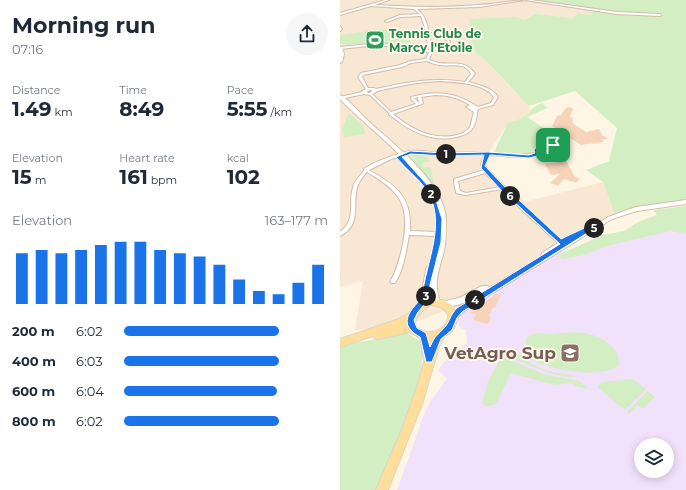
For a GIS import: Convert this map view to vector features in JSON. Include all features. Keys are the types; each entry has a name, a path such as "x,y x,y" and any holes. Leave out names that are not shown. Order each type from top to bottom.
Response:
{"main road":[{"path":"340,48 342,54 340,62"},
{"path":"340,98 425,178 432,187 443,218 442,243 432,284 432,294 440,303 449,307 454,316"},
{"path":"340,343 402,322 412,315 426,299 426,285 437,242 439,219 432,197 421,179 400,156"},
{"path":"421,306 440,303 455,303 475,294 560,242 622,213 636,209 686,202"},
{"path":"382,490 408,431 434,345 441,334 449,328 454,316 460,310 485,294 600,223"},
{"path":"412,315 410,320 413,328 424,335 441,334"},
{"path":"340,343 413,328"},
{"path":"424,335 429,360"}],"street":[{"path":"340,14 388,0"},
{"path":"492,0 510,1"},
{"path":"369,5 415,8 473,6 525,0 617,13 660,15"},
{"path":"415,8 428,26 431,51 427,60"},
{"path":"386,21 400,16 420,15"},
{"path":"428,34 444,34 449,42"},
{"path":"340,48 378,44 431,51"},
{"path":"367,89 360,77 364,73 401,66 410,62 427,60 437,64 461,65 469,68 473,74 466,82"},
{"path":"415,76 416,81"},
{"path":"363,93 363,91 367,89 375,90 416,81 446,80 466,82 488,89 496,97 492,104 476,110 468,107 472,105 458,97 447,95 428,94 412,98 418,104"},
{"path":"371,94 375,90"},
{"path":"340,98 363,93 371,94 390,114 402,122 426,135 440,138 456,136 468,132 473,125 476,110"},
{"path":"390,114 422,102 419,96"},
{"path":"340,234 350,226 352,221 348,195 350,186 356,178 366,170 400,156 410,152 529,156 538,154 546,158 553,158 560,156 562,151 558,147 546,144 538,148 536,152 538,154"},
{"path":"488,154 482,164 486,171 560,242 560,244 544,254 544,257"},
{"path":"366,170 385,180 400,195 408,211 408,233 398,275 393,282"},
{"path":"486,171 456,180 458,192 466,194 502,188"},
{"path":"408,233 438,234"}],"shaded area":[{"path":"340,0 532,0 593,9 592,15 578,13 574,18 535,14 525,20 516,17 469,19 471,44 474,51 484,58 531,110 522,118 508,124 488,153 486,166 524,202 603,182 615,214 455,307 405,326 355,330 363,281 340,287"},
{"name":"VetAgro Sup","path":"686,220 686,490 397,490 425,412 432,399 447,379 438,370 443,363 467,343 466,329 463,329 458,325 460,315 556,252 574,250"}],"green space":[{"path":"532,0 686,0 686,201 635,208 615,214 603,182 586,170 609,161 617,128 575,91 529,106 474,50 471,42 469,19 516,17 525,20 535,14 574,18 578,13 592,15 593,9"},
{"name":"Tennis Club de Marcy l'Etoile","path":"392,28 409,37 413,48 377,43 347,45 340,43 340,35"},
{"path":"542,103 548,108 527,117 545,129 542,143 537,145 527,154 494,152 508,123 518,120 535,106"},
{"path":"349,113 363,126 365,134 344,137 342,129"},
{"path":"413,154 427,155 426,156 430,161 421,164 424,168 431,168 434,184 409,159 409,156"},
{"path":"686,206 686,234 671,231 607,246 584,255 564,259 556,256 603,235 624,231 638,222 657,215 653,210"},
{"path":"579,332 591,334 608,343 613,348 616,352 619,364 613,369 603,372 578,372 552,368 532,360 522,351 526,343 526,338 535,333 547,334"},
{"path":"407,333 421,342 422,358 420,376 415,396 400,437 377,490 340,490 340,346"},
{"path":"513,352 534,365 544,369 577,376 561,376 505,355"},
{"path":"503,357 543,374 579,381 588,388 576,386 572,383 554,385 511,373 497,402 494,405 486,406 482,403 488,384 492,374"},
{"path":"633,379 646,389 625,410 597,387 602,382"},
{"path":"648,391 655,397 643,409 638,405 629,414 627,412"}],"building":[{"path":"570,107 573,109 570,117 573,118 572,122 575,125 586,132 599,129 602,135 609,139 603,139 603,142 581,145 552,126 557,116 561,115 566,108"},
{"path":"566,161 575,177 580,179 576,183 564,179 558,186 550,183 560,174 551,175 545,164"},
{"path":"496,294 501,295 495,308 493,307 489,316 491,317 488,324 473,320 476,314 470,313"}],"place":[{"name":"Tennis Club de Marcy l'Etoile","path":"375,40"},
{"name":"VetAgro Sup","path":"570,353"}],"route":[{"path":"553,145 546,144 540,146 536,152 538,154 529,156 488,154 444,154 410,152 398,157 421,179 427,188 432,197 439,219 437,242 426,285 426,299 421,306 415,310 410,320 414,330 424,335 426,353 429,360 438,337 449,328 454,316 460,310 600,223 560,242 502,188 482,166 488,154 529,156 538,154 546,158 560,156 562,150 553,145"}]}
